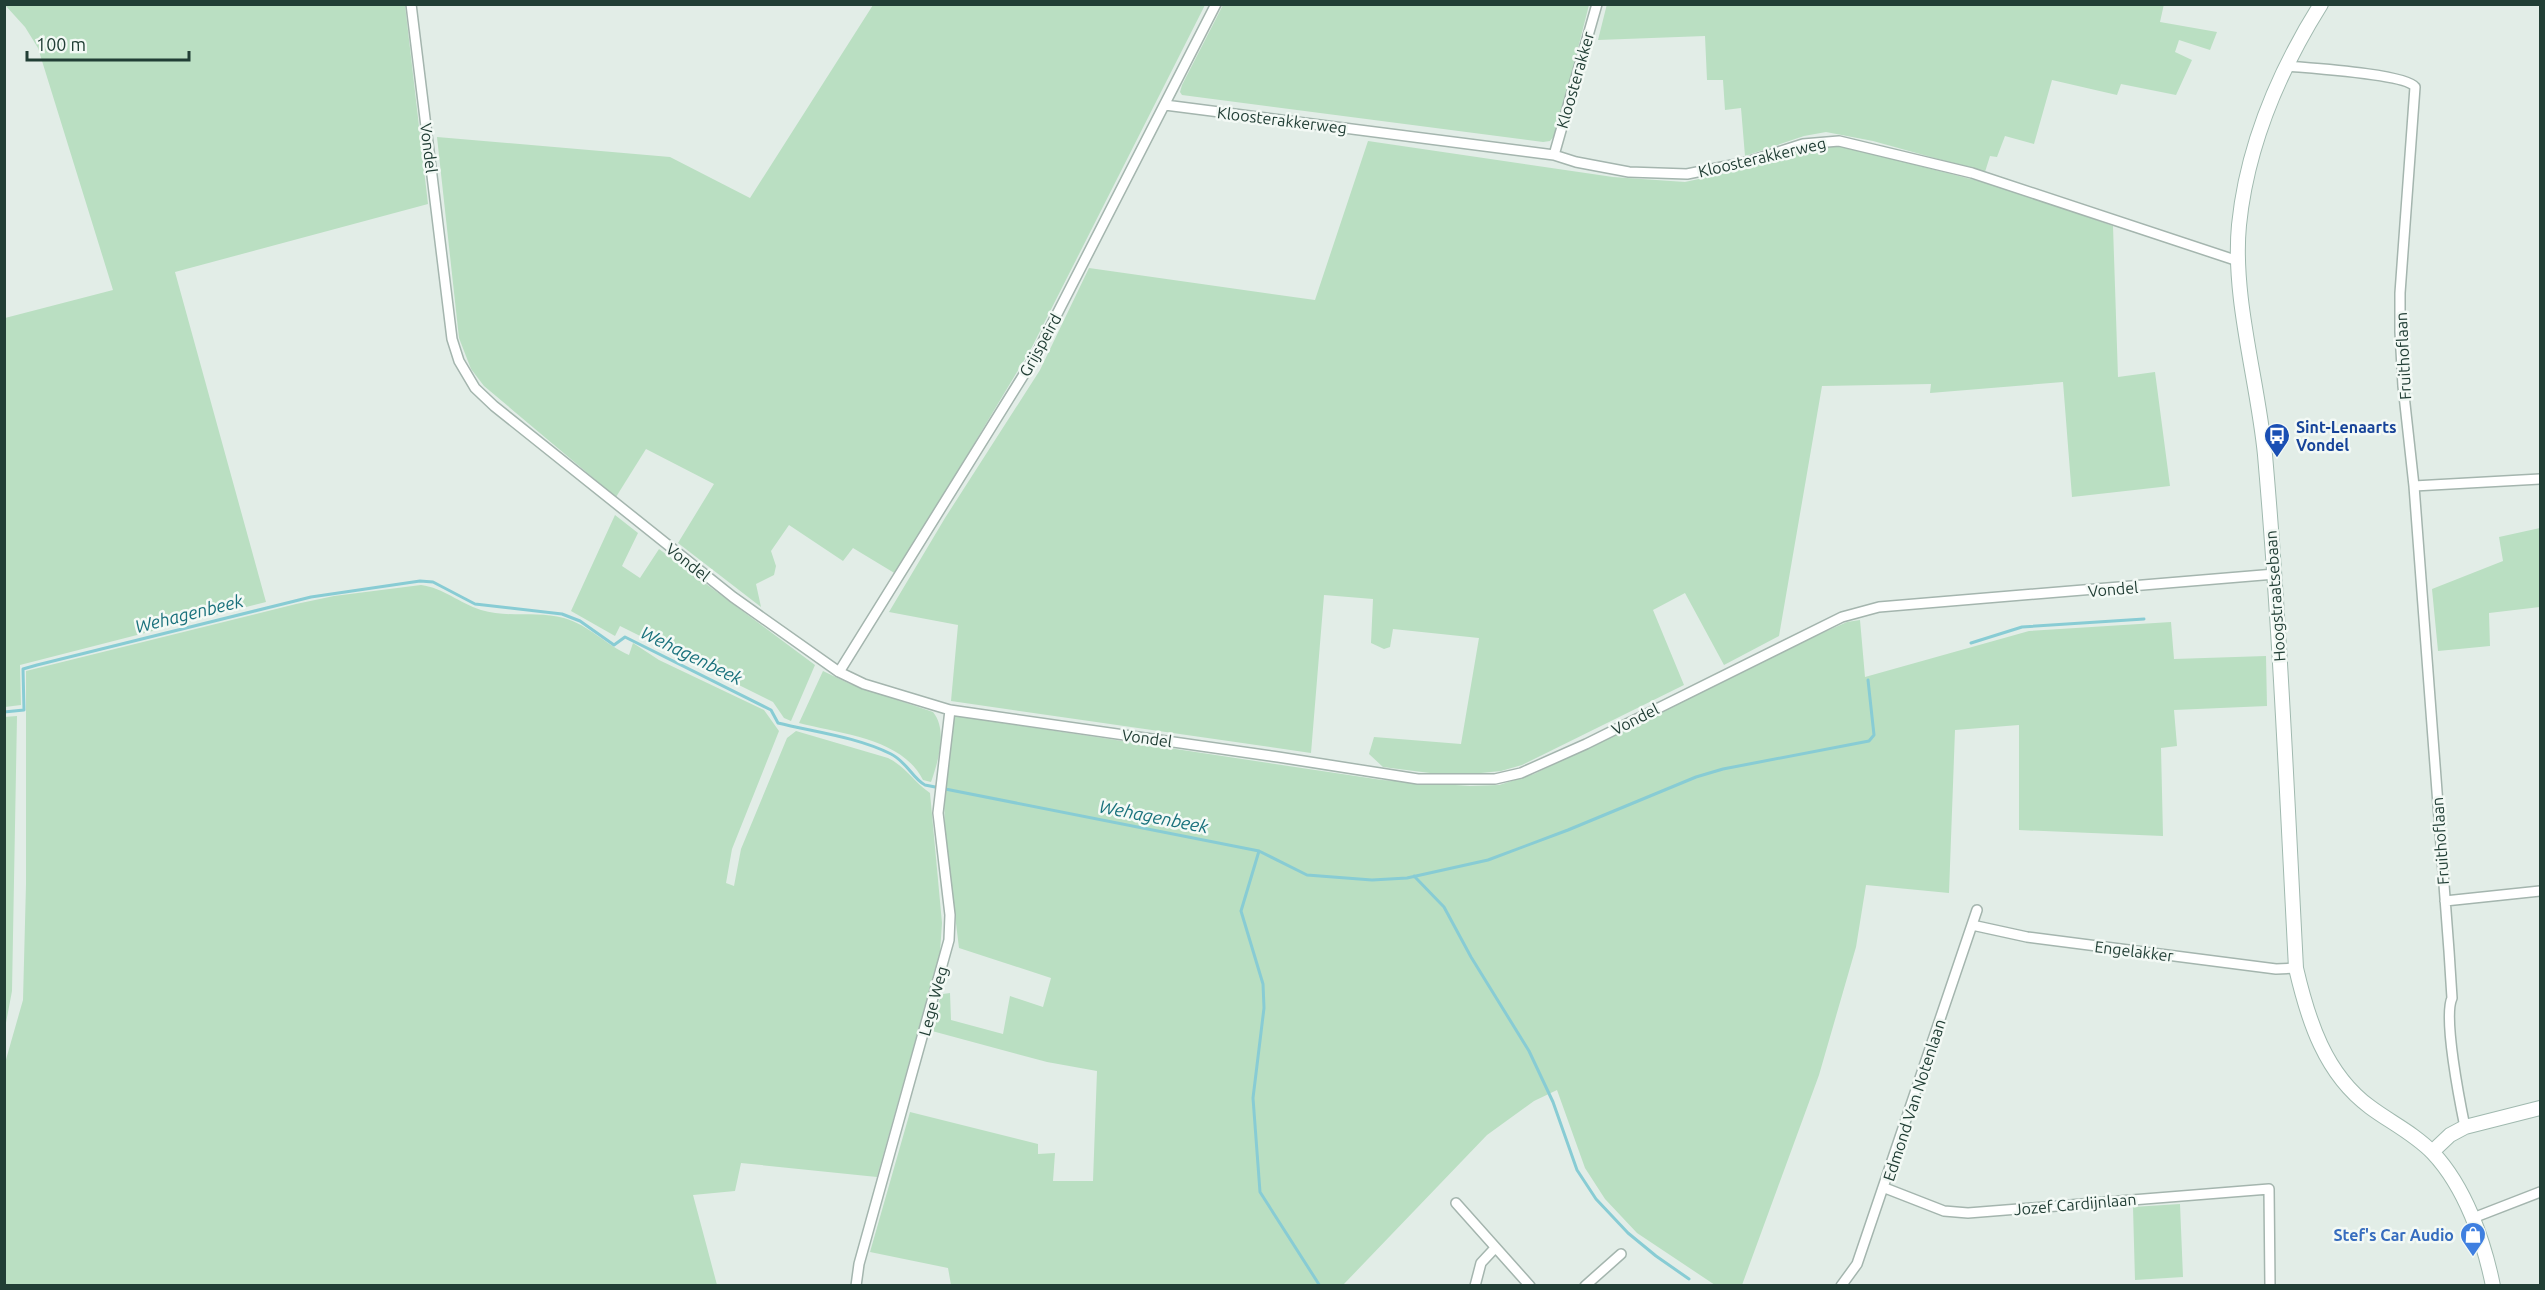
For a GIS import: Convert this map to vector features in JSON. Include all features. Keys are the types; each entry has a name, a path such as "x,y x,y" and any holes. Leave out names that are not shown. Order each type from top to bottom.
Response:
{"main road":[{"name":"Hoogstraatsebaan","path":"2321,4 2287,66 2256,141 2244,192 2239,227 2238,261 2243,312 2264,452 2275,574 2296,968 2305,1008 2313,1028 2322,1049 2342,1080 2369,1107 2432,1152 2446,1169 2473,1218 2486,1254 2493,1286"},
{"path":"2432,1152 2450,1135 2465,1127 2541,1108"}],"street":[{"name":"Vondel","path":"411,4 452,339 459,361 475,388 503,414 734,597 839,672 864,684 950,710 1418,779 1495,779 1521,773 1586,744 1842,617 1879,607 2275,574"},
{"name":"Grijspeird","path":"839,672 1036,355 1216,4"},
{"name":"Kloosterakker","path":"1554,155 1596,4"},
{"name":"Fruithoflaan","path":"2287,66 2383,76 2407,80 2415,87 2400,322 2403,386 2414,486 2445,901 2452,998 2449,1004 2455,1070 2465,1127"},
{"name":"Kloosterakkerweg","path":"1165,105 1554,155 1576,162 1629,172 1688,174 1747,162 1803,144 1839,141 1972,173 2238,261"},
{"path":"2414,486 2541,479"},
{"name":"Lege Weg","path":"856,1286 859,1264 949,940 950,915 938,813 950,710"},
{"name":"Fruithoflaan","path":"2445,901 2541,891"},
{"name":"Edmond Van Notenlaan","path":"1841,1286 1857,1264 1885,1188 1977,910"},
{"name":"Engelakker","path":"1972,925 2027,937 2276,969 2296,968"},
{"name":"Jozef Cardijnlaan","path":"1885,1188 1944,1211 1968,1213 2269,1190 2270,1286"},
{"path":"2473,1218 2541,1192"},
{"path":"1456,1203 1530,1286"},
{"path":"1475,1286 1480,1263 1495,1248"},
{"path":"1586,1286 1621,1254"}],"green space":[{"path":"1607,4 2164,4 2160,22 2217,32 2210,50 2179,40 2175,52 2192,60 2176,95 2121,84 2117,95 2052,80 2034,144 2005,136 1997,157 1990,156 1985,172 1873,141 1826,132 1804,136 1745,156 1741,108 1725,110 1723,80 1707,80 1705,36 1598,40"},
{"path":"5,5 405,5 428,204 175,272 266,602 20,665 21,705 5,707 5,318 113,290 38,48 25,27"},
{"path":"873,5 1205,5 1032,347 896,574 853,548 843,561 789,525 771,551 776,566 774,575 756,584 761,607 678,543 714,484 646,449 616,497 484,386 471,369 459,338 437,137 670,157 750,198"},
{"path":"1223,5 1589,5 1556,134 1550,141 1543,142 1182,95 1180,92 1182,85"},
{"path":"1368,141 1613,177 1685,182 1726,173 1815,146 1841,146 2002,187 2113,226 2118,377 2155,372 2170,486 2072,497 2063,382 1930,393 1931,384 1822,386 1779,636 1724,665 1685,593 1653,610 1684,685 1522,765 1501,771 1471,774 1430,773 1383,767 1369,754 1374,737 1461,744 1479,638 1393,629 1390,647 1384,649 1371,643 1373,599 1324,595 1311,753 951,701 958,625 889,612 945,518 1040,370 1089,268 1315,300"},
{"path":"615,515 638,533 622,566 640,578 659,549 815,665 791,721 784,718 773,702 620,626 615,636 571,611"},
{"path":"2540,528 2540,607 2489,613 2490,646 2438,651 2432,589 2503,561 2499,537"},
{"path":"421,585 437,589 481,610 554,616 573,621 629,655 633,643 659,660 764,710 779,731 732,849 726,883 734,886 741,849 787,738 796,731 888,758 930,793 942,923 940,952 877,1177 741,1163 735,1191 693,1195 717,1285 5,1285 5,1063 23,1000 26,884 26,671 296,604 334,596"},
{"path":"1860,620 1865,677 2029,631 2171,622 2174,659 2266,656 2267,706 2174,710 2177,746 2161,748 2163,836 2019,830 2019,725 1955,730 1949,893 1866,885 1856,947 1819,1075 1742,1285 1715,1285 1637,1233 1605,1199 1585,1168 1557,1090 1534,1101 1487,1135 1343,1285 951,1285 948,1268 870,1252 910,1112 1038,1144 1038,1154 1055,1153 1053,1181 1093,1181 1097,1071 1047,1062 932,1031 939,1001 943,994 950,993 951,1020 1003,1034 1010,996 1043,1007 1051,978 959,948 945,834 944,794 952,722 956,716 1382,780 1470,786 1499,785 1534,774 1813,637 1847,622"},
{"path":"823,671 850,684 933,712 938,719 941,737 939,756 931,782 923,780 913,766 886,746 799,723"},
{"path":"17,716 12,991 5,1028 4,717"},
{"path":"2180,1204 2183,1277 2135,1280 2133,1207"}],"waterway":[{"name":"Wehagenbeek","path":"4,712 24,710 23,669 311,597 420,581 433,582 475,604 562,614 580,621 614,645 625,637 771,710 778,723 850,739 891,754 897,757 925,785 1259,851 1307,875 1372,880 1407,878 1488,860 1696,777 1723,769 1869,741 1874,735 1868,680"},
{"path":"1971,643 2022,627 2144,619"},
{"path":"1259,851 1241,911 1263,984 1264,1008 1253,1098 1260,1192 1320,1286"},
{"path":"1414,876 1444,907 1471,957 1529,1051 1553,1102 1577,1170 1596,1199 1628,1233 1689,1279"}],"place":[{"name":"Sint-Lenaarts Vondel","path":"2277,459"},
{"name":"Stef's Car Audio","path":"2473,1258"}]}
